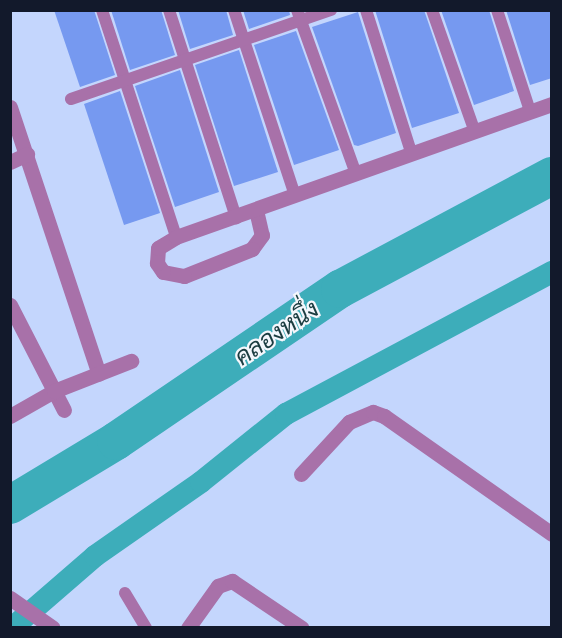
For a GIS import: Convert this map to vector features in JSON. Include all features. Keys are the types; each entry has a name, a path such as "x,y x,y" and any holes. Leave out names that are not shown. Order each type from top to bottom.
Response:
{"street":[{"path":"256,210 262,228 258,244 184,276 163,272 157,262 158,248 176,237 236,218 256,210 356,174 412,155 530,111 552,104"},
{"path":"12,112 99,374"},
{"path":"10,162 27,154"},
{"path":"10,305 64,410"},
{"path":"10,416 54,390 131,362"},
{"path":"301,474 349,422 374,412 384,416 552,534"},
{"path":"188,627 218,586 232,581 302,627"},
{"path":"10,598 52,627"}],"lane":[{"path":"102,10 176,237"},
{"path":"169,10 236,218"},
{"path":"234,10 296,196"},
{"path":"71,99 244,40 299,15 331,10"},
{"path":"366,10 412,155"},
{"path":"432,10 475,132"},
{"path":"497,10 530,111"},
{"path":"299,15 356,174"},
{"path":"125,593 147,627"}],"building":[{"path":"54,10 94,10 115,75 80,87"},
{"path":"111,10 161,10 175,55 130,70"},
{"path":"178,10 226,10 233,35 190,49"},
{"path":"243,10 289,10 290,15 249,29"},
{"path":"375,10 424,10 459,113 412,128"},
{"path":"441,10 489,10 514,91 474,105"},
{"path":"506,10 552,10 552,78 530,85"},
{"path":"358,12 396,133 358,146 354,145 312,27"},
{"path":"296,31 339,150 294,165 254,45"},
{"path":"239,50 278,172 234,186 195,65"},
{"path":"180,70 219,192 175,207 135,86"},
{"path":"120,91 160,213 124,225 84,104"}],"waterway":[{"name":"คลองหนึ่ง","path":"10,505 116,441 340,289 552,176"},
{"path":"12,628 95,556 201,482 286,414 552,272"}]}
